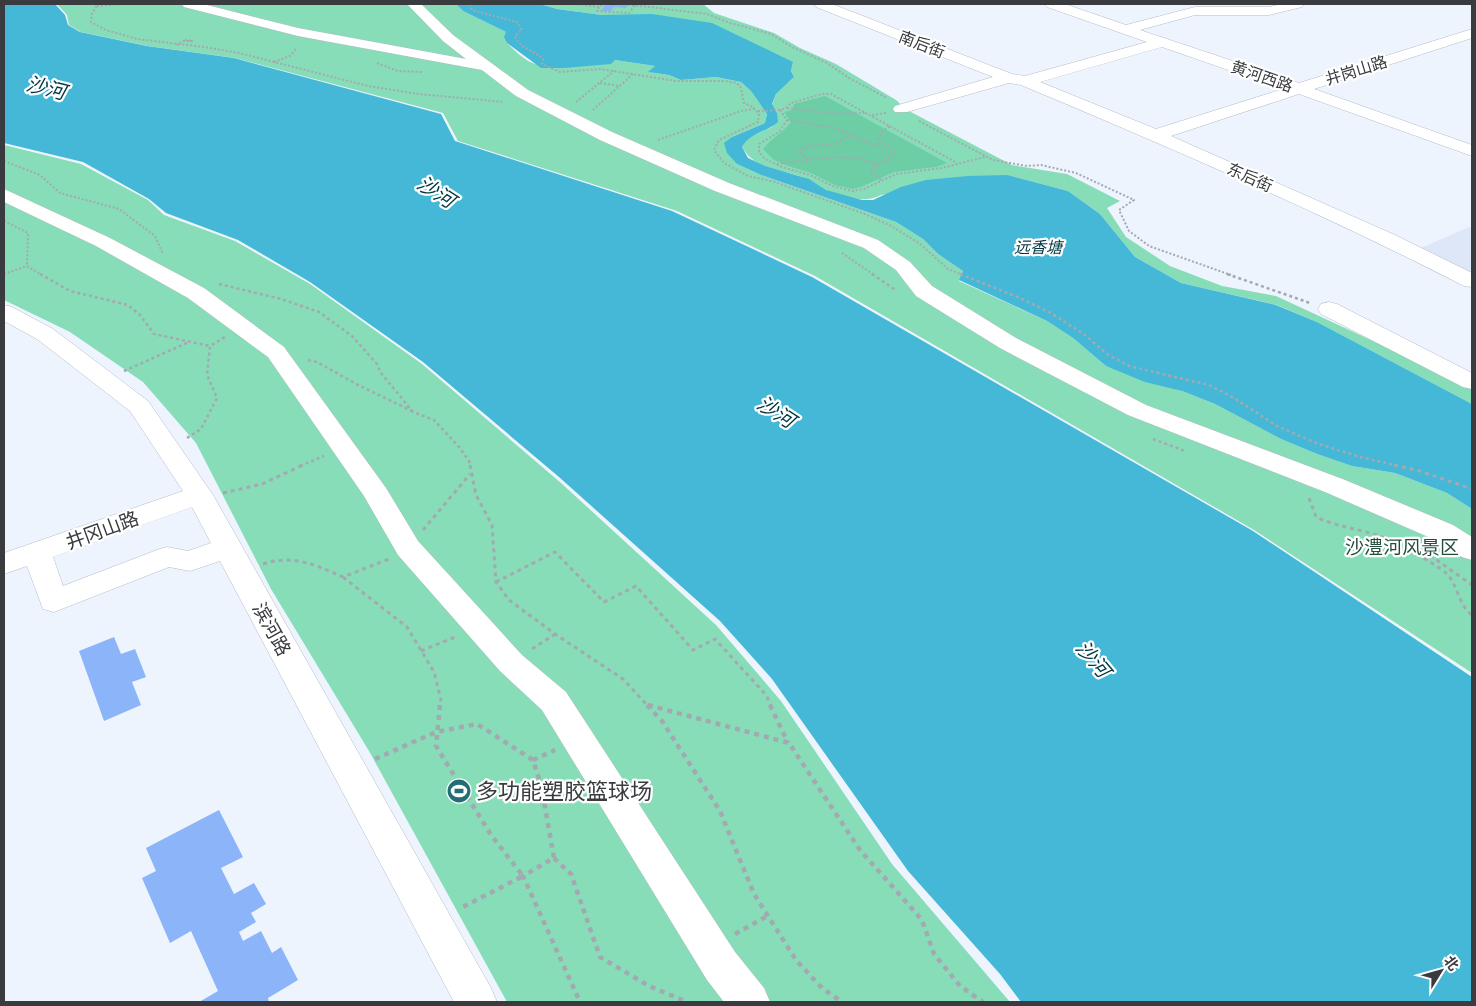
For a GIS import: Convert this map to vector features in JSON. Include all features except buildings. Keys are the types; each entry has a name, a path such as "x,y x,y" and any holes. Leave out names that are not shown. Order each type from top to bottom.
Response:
{"street":[{"path":"189,4 227,16 293,31 485,66"},
{"path":"414,4 448,38 485,66 522,93 570,119 722,187 871,244 903,266 924,291 1000,338 1137,410 1334,486 1443,532 1472,550"},
{"name":"南后街","path":"821,4 1016,79"},
{"name":"黄河西路","path":"1052,4 1297,88 1472,151"},
{"path":"1172,4 1195,11"},
{"path":"1126,29 1195,11 1269,11 1297,4"},
{"name":"井岗山路","path":"1155,135 1472,33"},
{"path":"901,109 1162,42"},
{"name":"东后街","path":"1016,79 1155,135 1388,239 1472,281"},
{"path":"4,194 102,242 196,293 276,352 376,494 408,548 511,663 554,702 710,949 749,1002"},
{"path":"1329,310 1472,382"},
{"name":"滨河路","path":"4,312 45,334 139,406 200,495 476,1002"},
{"name":"井冈山路","path":"4,564 200,495"},
{"path":"37,553 54,601 167,558 190,561 235,560"}],"path":[{"path":"94,4 97,6 123,4"},
{"path":"470,4 472,10 479,13 517,22 522,30 515,36 520,46 540,55 543,59 542,64 560,72 600,69 676,81 710,80 737,83 741,88 744,103 759,114 758,122 719,140 714,150 724,163 748,176 775,182 865,214 891,226 920,244 948,269 1020,298 1050,313 1085,336 1107,354 1129,366 1209,385 1234,398 1277,426 1316,443 1360,457 1420,471 1472,489"},
{"path":"577,4 600,7"},
{"path":"603,4 597,11 629,12 635,4"},
{"path":"624,4 706,14 730,23 771,34 792,47 828,63 849,78 886,97 901,109 986,156 1003,163 1027,166 1041,165 1076,173 1134,200 1119,210 1129,231 1149,246 1329,310"},
{"path":"97,6 92,13 91,22 102,29 128,37 176,45 219,49 377,88 506,102"},
{"path":"176,45 183,41 193,41 186,40 188,39"},
{"path":"274,62 290,56 296,49"},
{"path":"570,119 600,83 614,71"},
{"path":"570,119 620,86 633,74"},
{"path":"600,83 620,86"},
{"path":"786,108 791,103 822,94 831,94 958,164"},
{"path":"635,149 741,111 780,110 786,108 818,112 867,113"},
{"path":"780,110 787,120 836,128 872,144 882,143"},
{"path":"787,120 779,132 759,144 758,152 765,159 775,164 810,175 833,186 852,191 896,174 958,164 986,156"},
{"path":"882,181 870,170 883,164 894,152 879,139 883,131 890,126"},
{"path":"808,161 799,152 800,149 808,146 832,144 851,134"},
{"path":"775,164 831,158 866,159 879,165"},
{"path":"4,161 40,175 60,193 119,209 155,236 163,253 170,258"},
{"path":"4,221 28,233 27,266"},
{"path":"4,274 27,266 70,291 128,305 140,314 154,334 210,346 241,328"},
{"path":"213,281 228,287 281,298 319,312 352,336 377,364 381,373 413,412"},
{"path":"105,380 190,342"},
{"path":"169,450 201,429 216,398 207,375 210,346"},
{"path":"276,352 317,362 358,385 413,412 434,420 460,448 469,461 470,474 476,495 492,525 496,582 509,600 555,634 623,679 662,721 720,811 754,894 796,960 822,988 842,1002"},
{"path":"200,495 234,492 283,475 309,460 346,450"},
{"path":"344,577 362,568 386,561 408,548 470,474"},
{"path":"1307,493 1316,517 1334,525 1382,537 1400,545 1447,574 1466,611 1472,615"},
{"path":"496,582 555,552 604,602 636,586 693,650 715,638 766,695 789,743 860,850 922,920 934,954 960,986 983,1002"},
{"path":"235,560 300,559 344,577 407,627 434,672 441,700 436,732 436,746 491,834 523,876 580,1002"},
{"path":"421,651 479,628"},
{"path":"647,705 789,743"},
{"path":"349,771 436,732 477,724 533,760 541,785 554,858 571,874 600,956 649,986 687,1002"},
{"path":"433,923 554,858"},
{"path":"710,949 769,915"}],"shaded area":[{"path":"1472,226 1472,275 1416,250"}],"green space":[{"name":"沙澧河风景区","path":"57,4 456,4 463,11 506,32 507,43 531,63 563,65 601,63 615,60 655,66 649,72 669,75 681,80 716,77 741,82 751,91 767,114 765,123 732,137 737,164 761,175 896,222 923,239 938,254 963,271 959,281 1047,321 1073,338 1106,366 1215,404 1281,439 1317,454 1352,466 1395,473 1447,493 1472,509 1472,673 1254,530 815,276 677,211 458,141 443,113 235,58 148,46 81,32 69,25 67,15"},
{"path":"540,4 703,4 714,13 774,33 800,48 836,64 896,100 907,110 1012,165 1067,174 1120,201 1107,208 1126,237 1170,266 1222,286 1276,296 1472,387 1472,404 1317,322 1277,305 1181,283 1135,257 1100,214 1068,191 1008,175 861,199 839,195 800,176 763,166 748,155 742,147 746,139 772,127 777,113 772,105 776,94 794,77 791,71 793,63 626,16 557,9"},
{"path":"825,96 947,163 936,167 894,172 861,187 852,189 835,185 811,173 774,160 763,149 791,122 784,112 792,110 794,104"},
{"path":"4,145 81,164 148,200 164,215 235,241 310,284 422,364 561,483 716,625 781,701 892,864 1010,1002 507,1002 369,751 271,589 196,443 143,382 70,332 4,300"}],"water":[{"name":"沙河","path":"4,4 55,4 65,15 68,25 80,32 147,46 234,58 441,114 455,141 672,211 812,277 1253,531 1472,677 1472,1002 1021,1002 1000,974 908,871 772,679 720,621 559,477 423,362 310,282 238,240 166,213 149,199 83,162 4,143"},
{"name":"远香塘","path":"456,4 540,4 557,9 602,15 652,14 712,23 793,62 791,71 794,77 776,94 772,104 777,113 778,122 749,139 742,147 748,158 765,166 809,179 826,190 862,200 873,200 901,187 926,180 1008,175 1068,191 1100,214 1135,257 1181,283 1276,305 1317,322 1472,404 1472,509 1447,493 1395,473 1352,466 1317,454 1281,439 1215,404 1182,391 1145,382 1106,366 1073,338 1047,321 959,280 963,271 938,254 923,239 896,222 761,175 737,164 727,153 724,143 732,137 765,123 767,114 751,91 741,82 716,77 681,80 669,75 648,72 655,66 615,60 611,64 541,68 507,43 504,37 506,32 463,11"}],"place":[{"name":"多功能塑胶篮球场","path":"459,791"}]}
